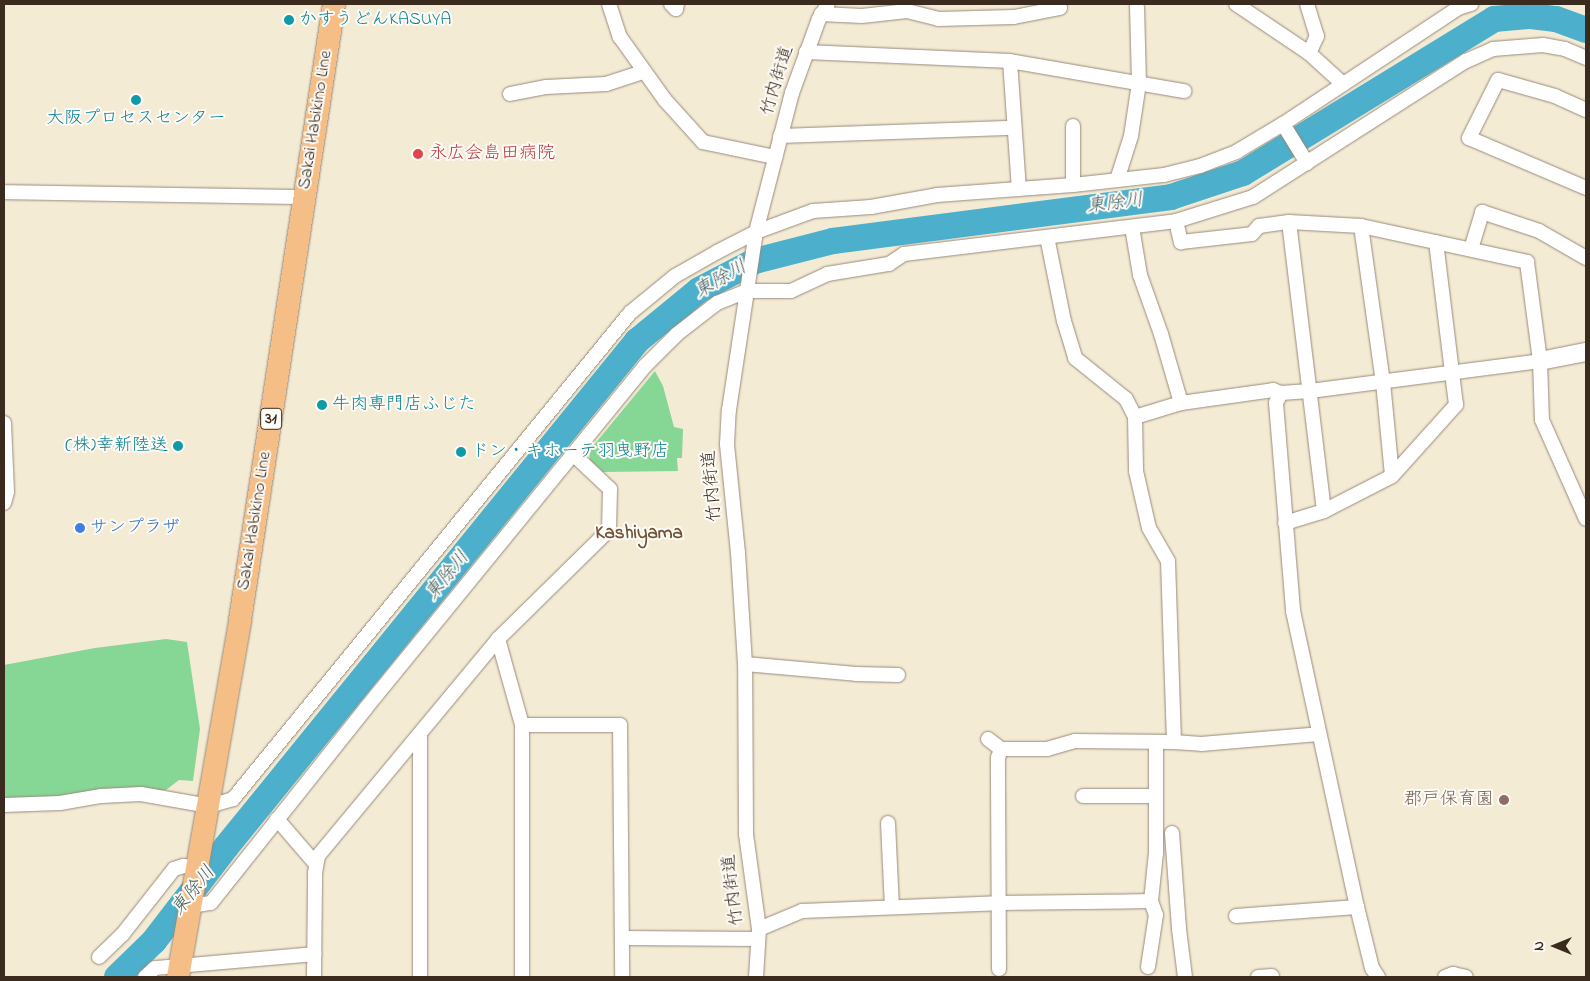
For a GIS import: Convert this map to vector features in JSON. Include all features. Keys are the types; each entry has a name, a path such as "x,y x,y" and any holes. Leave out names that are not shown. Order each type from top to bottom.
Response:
{"main road":[{"name":"Sakai Habikino Line","path":"179,971 195,911 191,866 204,834 242,611 334,4"}],"street":[{"path":"609,4 620,37 665,100 703,142 775,157"},
{"path":"670,4 676,9 677,4"},
{"path":"1236,4 1309,53 1343,84"},
{"path":"1306,4 1317,36 1309,53"},
{"path":"4,805 60,803 101,796 141,794 209,806 233,799 630,313 675,276 755,236 813,211 871,207 938,195 1073,185 1164,175 1200,166 1236,152 1284,127 1343,84 1458,8 1471,4"},
{"path":"1117,180 1131,136 1139,83 1137,7"},
{"path":"825,9 862,16 907,11 930,11 1014,17 1060,8"},
{"name":"竹内街道","path":"756,977 758,934 746,834 745,664 738,553 727,444 729,410 755,236 780,136 806,52 825,9"},
{"path":"195,911 211,903 277,818 645,366 677,334 717,303 747,286 791,291 827,274 889,264 904,254 1176,221 1253,197 1305,160 1466,61 1493,49 1543,45 1565,49 1586,58"},
{"path":"806,52 1010,61 1184,91"},
{"path":"1010,61 1020,189"},
{"path":"510,94 546,87 606,84 644,72"},
{"path":"1586,110 1555,96 1498,80 1469,138 1586,188"},
{"path":"1073,126 1073,185"},
{"path":"1284,127 1305,160"},
{"path":"780,136 1014,128"},
{"path":"4,192 304,197"},
{"path":"1471,249 1482,212 1539,231 1586,258"},
{"path":"1176,221 1181,242 1252,234 1259,226 1289,222 1361,226 1527,262 1540,361 1542,420 1586,519"},
{"path":"1289,222 1324,511"},
{"path":"1361,226 1383,382 1392,476"},
{"path":"1132,227 1140,275 1161,334 1181,403"},
{"path":"1047,237 1064,321 1075,358 1126,400 1135,417 1136,471 1149,528 1168,561 1174,742"},
{"path":"1285,523 1324,511 1392,476 1456,405 1436,242"},
{"path":"1135,417 1181,403 1273,390 1281,393 1310,391 1452,374 1586,352"},
{"path":"1281,393 1276,403 1293,611 1357,907 1372,968 1378,977"},
{"path":"4,423 5,496"},
{"path":"314,977 315,864 318,856 420,736 498,639 609,530 610,489 574,454"},
{"path":"498,639 522,725 522,977"},
{"path":"745,664 856,674 898,675"},
{"path":"522,725 620,725 622,977"},
{"path":"988,739 1001,749 1047,749 1075,741 1201,744 1319,734"},
{"path":"420,736 420,977"},
{"path":"1148,967 1156,915 1151,901 1156,852 1156,742"},
{"path":"999,969 997,903 998,758 1001,749"},
{"path":"1083,796 1155,796"},
{"path":"277,818 315,864"},
{"path":"888,823 892,907"},
{"path":"1172,833 1178,929 1185,977"},
{"path":"99,958 122,935 174,868 191,866"},
{"path":"622,938 758,934 802,911 997,903 1151,901"},
{"path":"1236,916 1357,907"},
{"path":"145,977 155,968 179,971 314,954"},
{"path":"1445,977 1453,974 1466,977"}],"green space":[{"path":"655,371 663,386 674,427 683,429 682,458 677,458 678,471 603,472 590,460 589,451"},
{"path":"166,639 187,642 200,729 193,781 179,780 166,790 85,792 4,803 4,665 95,648"}],"waterway":[{"name":"東除川","path":"117,977 154,941 226,847 637,341 699,290 755,261 833,241 1171,197 1243,173 1494,19 1531,16 1556,19 1586,30"}],"place":[{"name":"かすうどんKASUYA","path":"289,20"},
{"name":"大阪プロセスセンター","path":"136,100"},
{"name":"永広会島田病院","path":"418,154"},
{"name":"牛肉専門店ふじた","path":"322,405"},
{"name":"(株)幸新陸送","path":"178,446"},
{"name":"ドン・キホーテ羽曳野店","path":"461,452"},
{"name":"サンプラザ","path":"80,528"},
{"name":"郡戸保育園","path":"1504,800"}],"district":[{"name":"Kashiyama","path":"639,534"}]}
